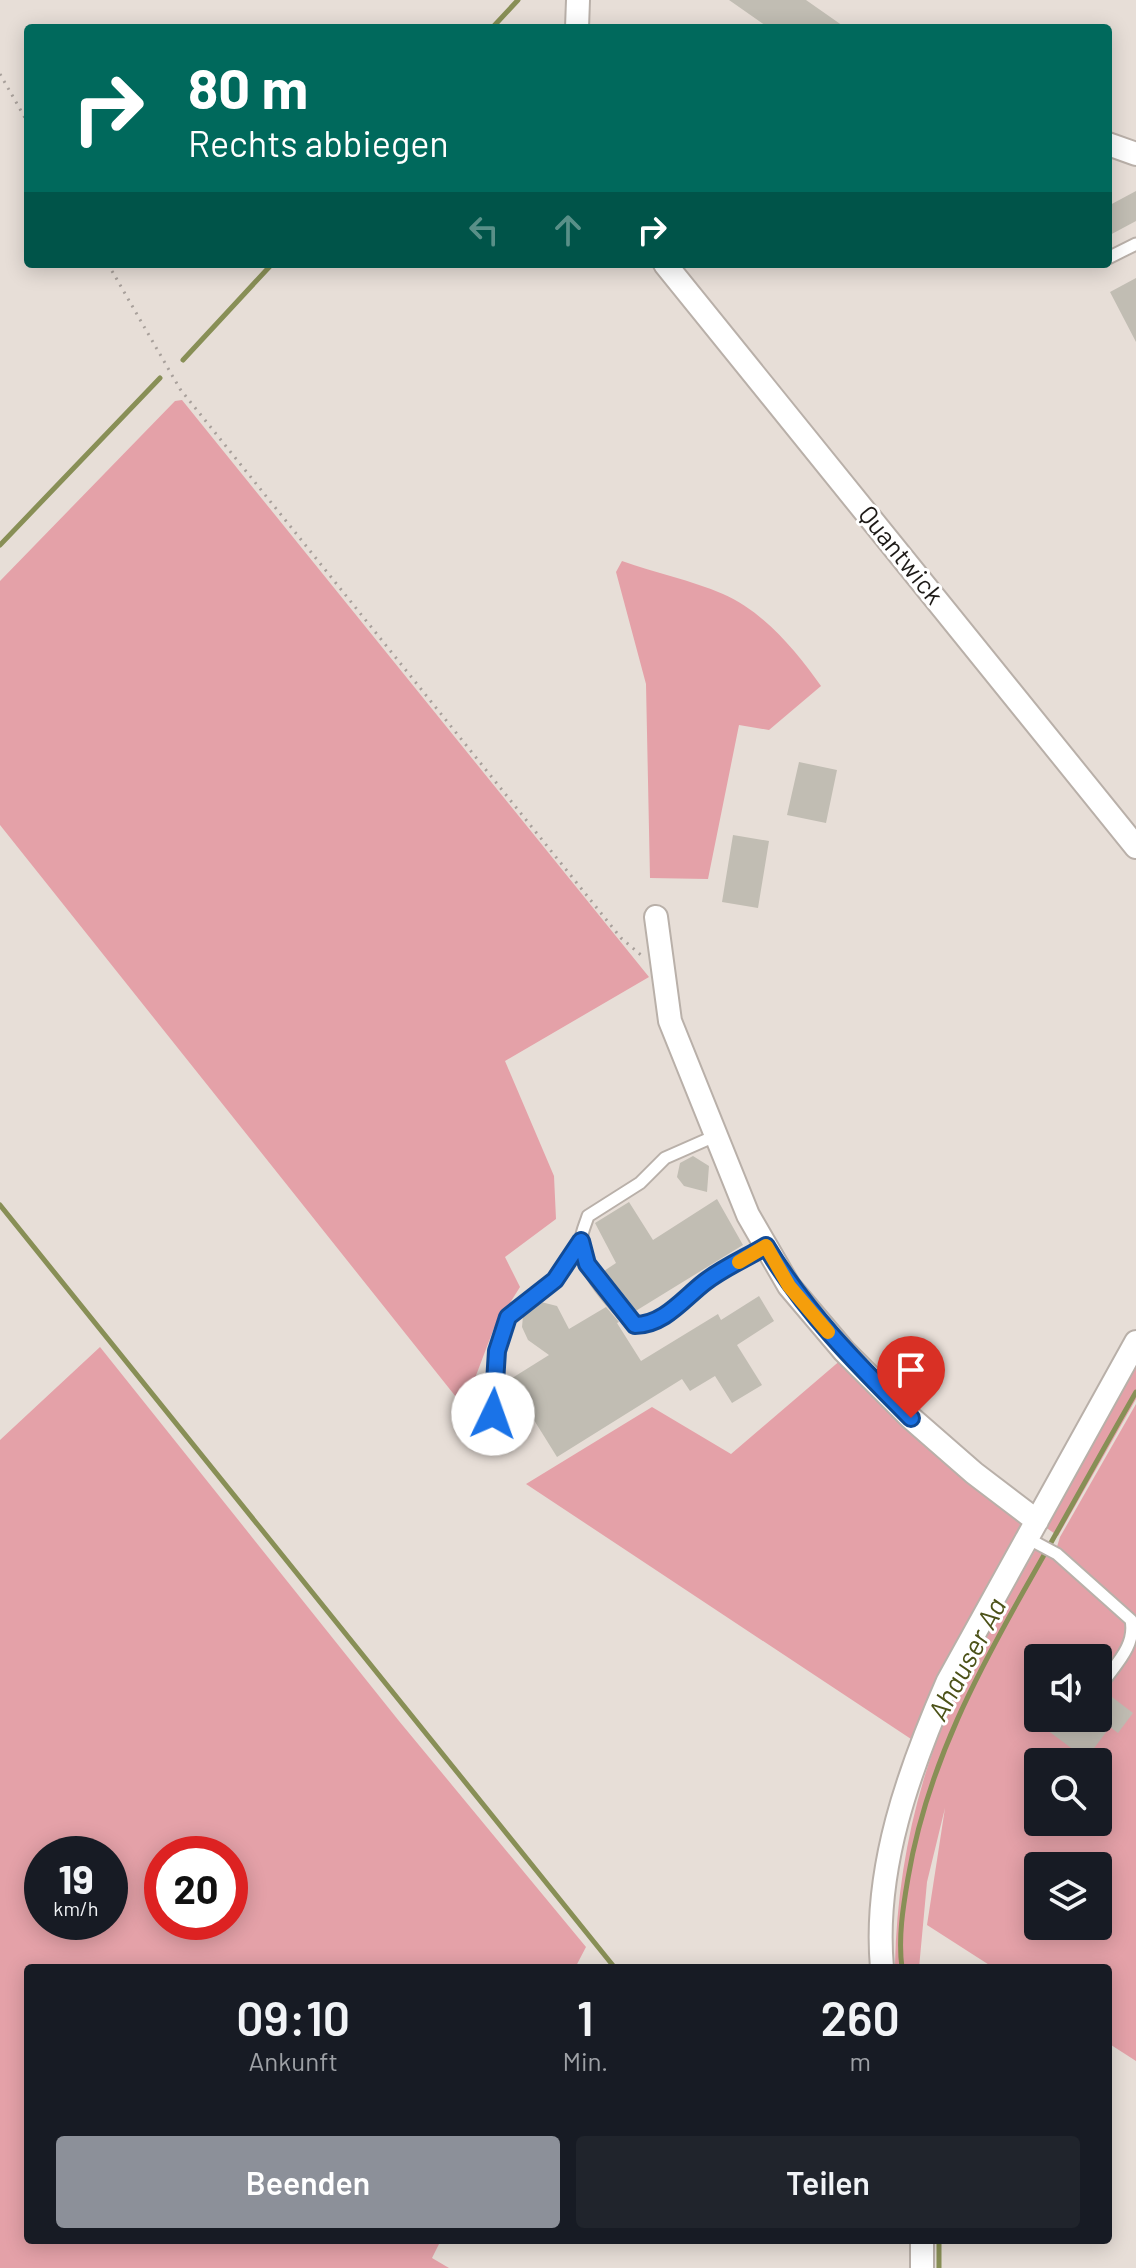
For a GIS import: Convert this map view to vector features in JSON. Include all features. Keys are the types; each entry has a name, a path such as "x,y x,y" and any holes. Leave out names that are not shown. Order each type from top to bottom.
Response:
{"street":[{"path":"577,24 578,0"},
{"path":"1112,145 1136,154"},
{"name":"Quantwick","path":"668,268 1136,847"},
{"path":"656,917 670,1021 748,1215 789,1286 844,1351 1034,1534"},
{"path":"882,1964 885,1876 914,1766 948,1681 1034,1534 1136,1342"},
{"path":"922,2244 922,2268"}],"lane":[{"path":"1112,256 1136,244"},
{"path":"493,1414 497,1351 508,1317 555,1280 581,1241 588,1216 640,1183 665,1158 715,1136"},
{"path":"581,1241 587,1264 635,1325 648,1325 691,1297 704,1283 766,1246"},
{"path":"1034,1534 1121,1609 1134,1627 1133,1643 1112,1671"}],"path":[{"path":"0,74 24,116"},
{"path":"110,268 180,389 207,424 621,938 649,959 660,957"}],"shaded area":[{"path":"182,400 649,977 505,1061 554,1176 556,1219 505,1257 520,1287 494,1328 464,1407 0,825 0,581 175,401"},
{"path":"622,561 738,601 778,634 821,686 769,730 739,725 708,879 650,878 646,684 616,572"},
{"path":"100,1347 399,1721 586,1947 577,1964 24,1964 24,2244 439,2244 432,2258 449,2268 0,2268 0,1440"},
{"path":"1136,1351 1136,1399 1058,1536 1041,1524"},
{"path":"842,1359 903,1427 1022,1522 911,1739 526,1484 652,1407 731,1454"},
{"path":"1136,1404 1136,2061 1112,2046 1112,1964 988,1964 927,1925 945,1808 927,1882 919,1964 895,1964 905,1860 930,1758 975,1655 1039,1543 1055,1553 1060,1537"}],"building":[{"path":"729,0 806,0 840,24 763,24"},
{"path":"1136,191 1136,221 1112,234 1112,204"},
{"path":"1136,278 1136,342 1110,292"},
{"path":"799,762 837,770 826,823 787,815"},
{"path":"733,835 769,841 758,908 722,902"},
{"path":"693,1156 709,1166 707,1192 684,1186 677,1177 680,1163"},
{"path":"717,1199 743,1245 634,1312 604,1271 616,1263 595,1223 629,1202 653,1240"},
{"path":"759,1296 774,1321 737,1345 762,1385 732,1403 715,1376 690,1391 682,1379 557,1457 509,1380 549,1355 528,1340 522,1327 523,1316 541,1302 557,1306 569,1329 606,1307 619,1322 641,1361 718,1314 721,1320"},
{"path":"1112,1697 1133,1713 1118,1733 1112,1728"},
{"path":"1050,1732 1106,1732 1094,1748 1071,1748"}],"waterway":[{"path":"496,24 518,0"},
{"path":"183,360 268,268"},
{"path":"0,545 160,378"},
{"path":"0,1205 612,1964"},
{"name":"Ahauser Aa","path":"902,1964 901,1934 908,1878 928,1796 942,1757 994,1644 1136,1392"},
{"name":"Ahauser Aa","path":"939,2244 939,2268"}],"slow traffic":[{"path":"739,1262 766,1246 789,1286 828,1332"}],"route":[{"path":"493,1414 497,1351 508,1317 555,1280 581,1241 587,1264 635,1325 648,1325 691,1297 704,1283 766,1246 789,1286 844,1351 911,1418"}]}
